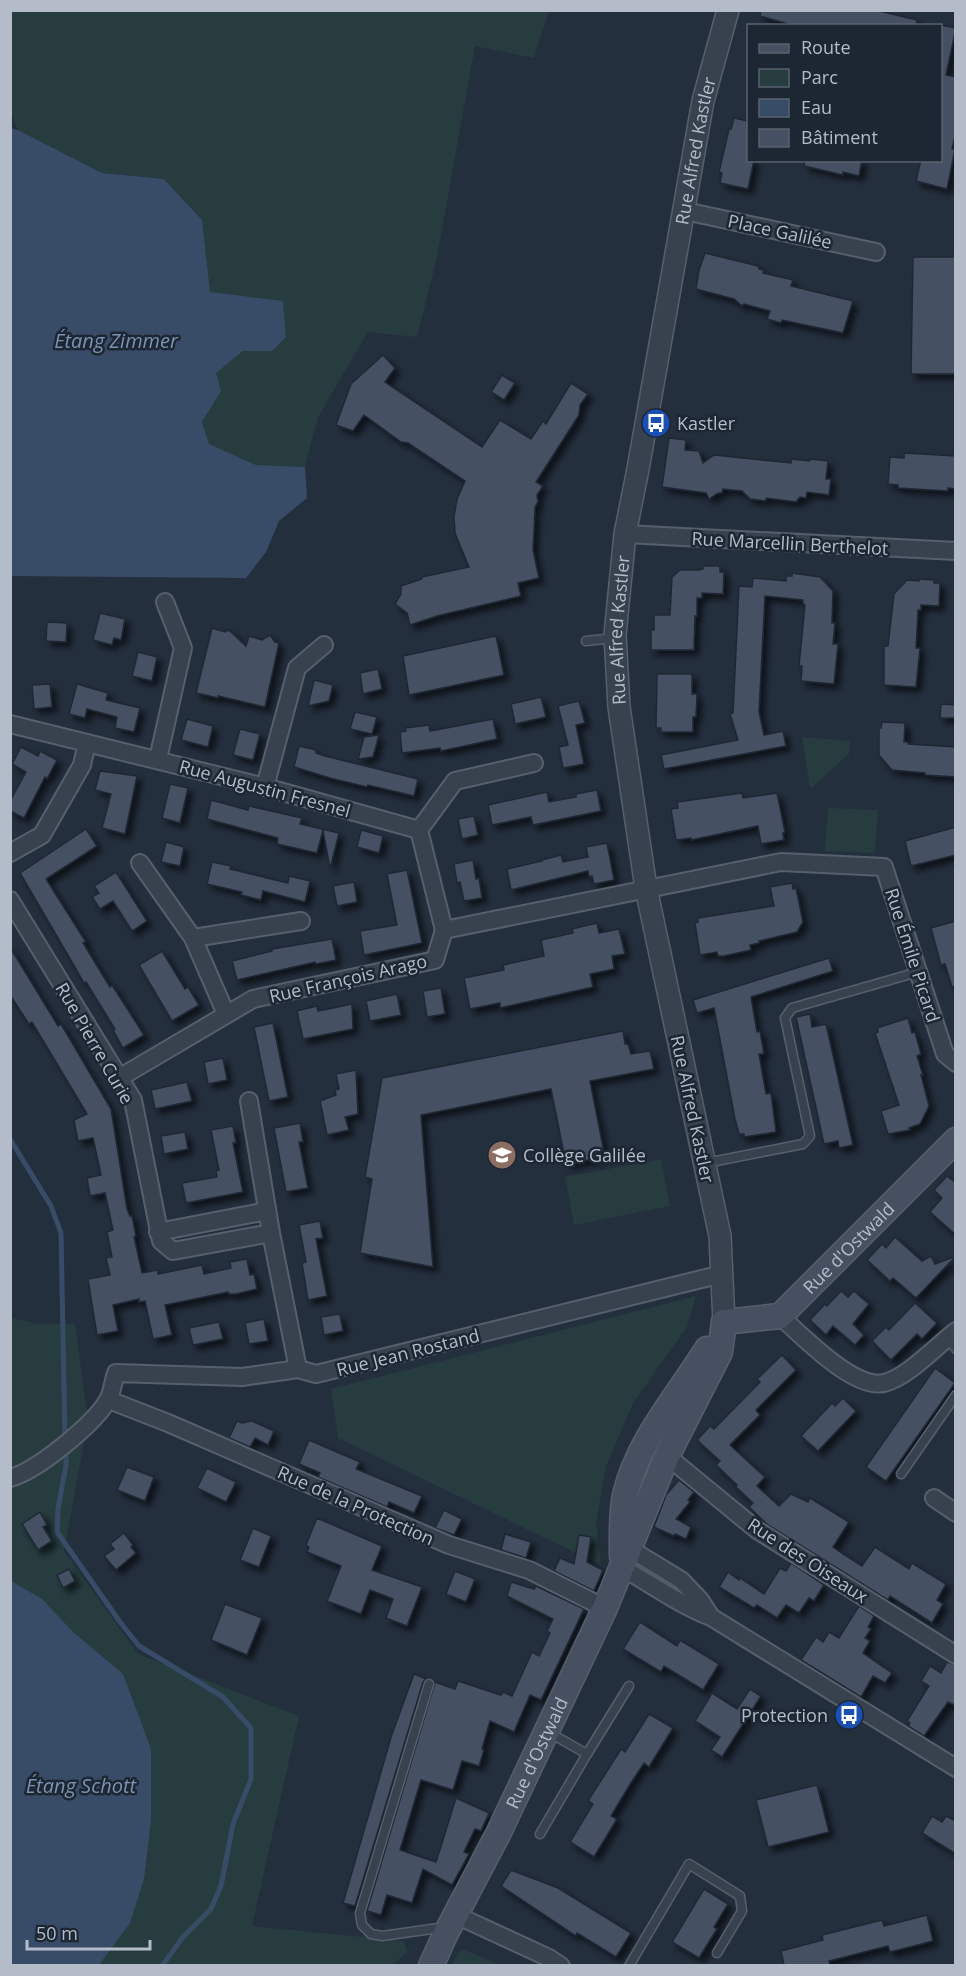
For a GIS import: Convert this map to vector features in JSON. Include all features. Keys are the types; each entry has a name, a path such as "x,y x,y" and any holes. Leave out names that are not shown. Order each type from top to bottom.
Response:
{"main road":[{"name":"Rue d'Ostwald","path":"780,1316 956,1140"},
{"path":"724,1322 780,1316"},
{"name":"Rue d'Ostwald","path":"423,1964 450,1925 498,1834 605,1608 667,1456 720,1352 724,1322"},
{"name":"Rue d'Ostwald","path":"626,1558 622,1519 633,1468 655,1426 724,1322"}],"street":[{"name":"Rue Alfred Kastler","path":"724,1322 720,1236 646,888 619,706 616,638 625,534 703,102 728,10"},
{"name":"Place Galilée","path":"685,211 876,252"},
{"name":"Rue Marcellin Berthelot","path":"625,534 956,551"},
{"path":"158,759 183,648 165,602"},
{"path":"265,787 297,668 324,645"},
{"name":"Rue Augustin Fresnel","path":"10,724 158,759 419,830"},
{"path":"10,853 42,835 82,765 87,743"},
{"path":"534,763 455,781 419,830 444,930 646,888"},
{"path":"140,862 193,938 226,1014"},
{"name":"Rue Émile Picard","path":"646,888 781,862 884,867 945,1054 956,1063"},
{"name":"Rue Pierre Curie","path":"10,900 133,1100 161,1241 173,1251 271,1233"},
{"path":"193,938 300,921"},
{"name":"Rue François Arago","path":"119,1078 253,999 435,960 444,930"},
{"path":"249,1101 271,1233 298,1369"},
{"path":"158,1232 267,1210"},
{"name":"Rue Jean Rostand","path":"109,1400 116,1373 242,1377 298,1369 316,1374 722,1274"},
{"path":"780,1316 844,1371 866,1382 882,1383 904,1374 953,1339"},
{"path":"10,1478 35,1466 72,1439 109,1400"},
{"name":"Rue de la Protection","path":"109,1400 168,1423 448,1545 529,1570 605,1608"},
{"name":"Rue des Oiseaux","path":"667,1456 757,1530 956,1655"},
{"path":"934,1498 956,1513"},
{"path":"626,1558 690,1609 711,1617 956,1768"},
{"path":"450,1925 549,1958 561,1965"}],"lane":[{"path":"586,641 616,638"},
{"path":"704,1163 803,1144 810,1136 785,1018 792,1008 918,972"},
{"path":"901,1474 956,1395"},
{"path":"429,1684 360,1913 362,1925 371,1934 382,1936 450,1925"},
{"path":"540,1834 629,1686"},
{"path":"547,1731 587,1755"},
{"path":"629,1965 689,1864 740,1896 742,1911 717,1953"}],"green space":[{"path":"10,11 549,11 534,58 475,46 437,257 417,337 368,332 318,417 305,467 256,465 209,444 202,422 221,391 215,373 243,351 272,351 209,292 202,220 164,179 102,173 18,130 11,113"},
{"path":"802,737 850,741 849,754 810,789"},
{"path":"828,808 878,810 875,853 825,851"},
{"path":"661,1159 670,1206 574,1225 565,1177"},
{"path":"696,1296 687,1327 633,1403 606,1466 596,1522 601,1565 338,1438 331,1389"},
{"path":"11,1318 37,1324 75,1324 88,1421 64,1551 138,1654 299,1716 252,1926 404,1941 407,1952 391,1966 11,1966"},
{"path":"462,1949 500,1965 451,1965"}],"water":[{"name":"Étang Zimmer","path":"11,128 102,173 164,179 202,220 210,292 283,301 286,337 272,351 243,351 216,373 221,391 202,422 209,444 256,465 305,467 307,498 279,521 266,552 246,578 11,576"},
{"name":"Étang Schott","path":"11,1581 42,1599 73,1632 123,1674 151,1749 151,1821 144,1879 130,1923 99,1965 11,1965"}],"building":[{"path":"761,10 875,10 917,20 916,24 788,24 760,16"},
{"path":"942,25 956,28 946,75 956,77 956,132 952,149 955,149 947,189 916,181 921,162 942,162"},
{"path":"734,118 747,121 747,162 754,162 748,189 720,183 722,173 719,172 729,129 731,129"},
{"path":"805,162 862,162 859,176 843,172 843,175 804,166"},
{"path":"705,253 758,266 759,269 764,270 763,273 793,280 791,286 853,301 843,333 767,319 770,311 744,304 742,306 734,299 696,289"},
{"path":"913,257 956,257 956,374 911,374"},
{"path":"383,355 395,368 385,382 482,447 500,420 531,439 543,421 546,424 571,383 588,394 580,405 579,415 536,482 543,486 537,495 538,502 535,507 533,550 539,578 518,583 521,596 437,616 410,625 407,613 395,604 401,594 401,586 422,579 422,577 469,567 455,533 454,516 457,499 465,481 408,443 401,442 364,415 353,431 336,425 351,384"},
{"path":"502,375 515,383 504,400 491,392"},
{"path":"669,438 686,440 685,450 699,451 703,463 714,455 791,463 791,459 828,461 826,479 831,479 829,495 807,492 806,498 800,497 796,502 766,498 766,501 750,499 742,491 723,489 722,493 709,499 706,493 662,487"},
{"path":"904,453 956,456 956,489 948,488 948,491 898,488 898,485 888,484 890,457 904,458"},
{"path":"703,566 720,566 720,572 724,572 723,594 702,593 702,598 697,598 694,650 651,650 654,615 670,615 672,577 680,570 699,570 703,569"},
{"path":"792,573 820,577 833,591 832,623 835,623 833,644 838,644 834,684 801,681 802,666 799,666 805,605 803,600 765,596 759,712 764,735 783,731 786,746 664,769 661,755 738,740 730,714 733,713 739,586 752,587 753,578 786,581 786,576 792,576"},
{"path":"919,579 934,580 934,583 940,583 939,606 921,605 921,610 918,610 916,648 920,648 916,687 884,685 884,646 888,646 894,594 907,580 919,581"},
{"path":"100,613 125,619 121,640 114,638 112,645 93,640"},
{"path":"47,622 67,623 66,642 46,641"},
{"path":"212,628 225,632 229,630 246,646 249,636 262,640 270,635 275,642 279,643 265,707 196,693"},
{"path":"496,636 504,675 409,695 403,656"},
{"path":"138,652 157,657 152,681 132,676"},
{"path":"378,669 382,689 363,694 360,673"},
{"path":"657,674 692,674 692,694 697,694 693,732 661,732 661,728 656,728"},
{"path":"314,680 333,685 329,701 308,706"},
{"path":"50,684 52,707 34,709 32,685"},
{"path":"77,684 108,693 106,700 140,708 134,732 115,728 117,717 87,709 85,718 69,714"},
{"path":"541,697 546,717 515,724 511,704"},
{"path":"579,701 585,723 576,725 584,764 563,768 559,747 568,745 558,706"},
{"path":"941,704 956,705 956,718 940,718"},
{"path":"355,712 377,717 372,734 350,729"},
{"path":"187,719 213,726 208,747 181,740"},
{"path":"493,719 497,739 441,751 440,748 402,753 400,732 406,731 405,728 429,725 430,731"},
{"path":"882,722 905,723 904,742 908,744 956,747 956,777 892,770 879,755 879,728"},
{"path":"240,729 260,734 253,760 233,755"},
{"path":"379,735 373,757 358,759 364,737"},
{"path":"299,746 316,750 316,753 325,756 418,779 414,796 368,785 367,787 294,767"},
{"path":"21,747 38,756 40,751 57,760 47,779 45,777 24,818 10,811 10,801 26,772 12,764"},
{"path":"100,771 137,776 125,834 102,828 111,794 95,790"},
{"path":"170,784 188,788 180,823 162,818"},
{"path":"597,790 601,811 533,825 531,817 492,825 488,805 547,792 549,802"},
{"path":"742,793 743,798 777,793 785,832 783,833 784,840 761,844 758,826 691,840 691,838 676,840 671,809 678,808 677,802"},
{"path":"211,800 248,810 249,806 302,818 300,824 339,833 330,869 323,830 317,853 277,844 278,838 207,819"},
{"path":"474,816 478,835 462,839 458,819"},
{"path":"956,827 956,855 911,866 905,841"},
{"path":"86,829 97,846 46,879 86,942 83,943 110,987 112,985 144,1035 123,1048 113,1030 115,1029 86,982 84,983 20,873"},
{"path":"361,830 383,836 379,853 357,847"},
{"path":"166,842 184,847 180,866 161,862"},
{"path":"607,843 614,880 594,884 588,871 511,890 507,869 561,855 563,862 588,857 586,847"},
{"path":"473,860 482,898 464,901 460,882 457,883 454,864"},
{"path":"212,862 231,866 230,869 288,883 289,876 310,881 305,902 263,891 261,900 241,895 242,892 207,884"},
{"path":"407,870 422,943 364,955 360,931 397,925 387,874"},
{"path":"116,872 147,921 132,931 113,901 100,909 92,897 99,893 94,886"},
{"path":"354,882 357,902 337,906 333,886"},
{"path":"792,883 793,889 796,888 803,922 797,932 759,941 759,943 750,945 751,950 724,956 718,956 717,952 700,955 695,923 698,922 698,918 774,906 770,887"},
{"path":"956,921 956,986 952,987 945,964 941,965 931,928"},
{"path":"597,923 599,933 619,929 625,954 612,956 614,969 590,974 593,987 500,1008 500,1003 470,1009 464,978 504,970 503,965 544,956 541,940 573,933 572,929"},
{"path":"332,939 336,960 316,964 315,962 237,980 232,961 272,951 272,949"},
{"path":"10,947 58,1026 61,1024 111,1109 127,1209 132,1216 142,1273 158,1270 158,1274 202,1265 204,1274 231,1268 230,1262 247,1259 250,1275 254,1274 257,1289 236,1294 228,1292 165,1305 172,1335 153,1339 145,1301 139,1302 139,1299 113,1305 118,1331 97,1335 88,1279 110,1275 106,1258 112,1257 107,1232 113,1230 105,1193 90,1196 87,1178 101,1175 93,1138 78,1141 74,1120 87,1114 32,1022 29,1024 10,995"},
{"path":"162,951 185,989 188,987 199,1005 172,1021 139,965"},
{"path":"829,958 833,971 751,997 757,1032 760,1031 764,1054 759,1054 766,1094 771,1093 776,1132 744,1137 744,1134 739,1134 735,1119 714,1008 697,1013 693,1000"},
{"path":"441,988 445,1014 427,1017 423,991"},
{"path":"397,994 401,1015 370,1021 366,1001"},
{"path":"352,1004 353,1029 303,1039 297,1011 317,1006 318,1011"},
{"path":"810,1014 812,1027 826,1024 853,1145 839,1148 838,1141 824,1144 796,1017"},
{"path":"908,1018 912,1033 915,1032 921,1054 917,1056 929,1106 920,1124 909,1128 910,1130 888,1134 881,1111 899,1105 875,1033 878,1032 877,1028"},
{"path":"273,1023 288,1097 269,1101 254,1027"},
{"path":"623,1031 625,1044 628,1044 631,1054 650,1051 654,1069 590,1081 605,1157 566,1164 551,1089 421,1115 433,1267 360,1253 372,1179 365,1177 382,1078"},
{"path":"223,1058 227,1080 208,1084 204,1062"},
{"path":"356,1070 358,1114 345,1117 349,1130 327,1135 320,1101 336,1095 335,1090 339,1089 336,1074"},
{"path":"187,1082 192,1101 155,1109 151,1090"},
{"path":"300,1123 303,1142 299,1142 308,1188 286,1192 274,1128"},
{"path":"233,1126 236,1143 233,1143 243,1192 186,1203 182,1183 217,1177 216,1171 219,1170 211,1130"},
{"path":"185,1132 188,1149 164,1154 161,1136"},
{"path":"947,1176 956,1183 956,1235 930,1212 942,1198 934,1190"},
{"path":"320,1221 323,1238 316,1239 327,1296 308,1300 302,1263 306,1262 299,1225"},
{"path":"895,1237 922,1261 931,1256 935,1264 956,1256 916,1298 893,1278 890,1281 867,1260 882,1244 886,1248"},
{"path":"841,1291 848,1297 854,1291 869,1304 853,1324 864,1335 855,1345 833,1326 826,1335 810,1320"},
{"path":"915,1303 937,1323 922,1339 917,1334 891,1360 872,1341 886,1327 889,1330"},
{"path":"340,1314 343,1331 324,1335 321,1317"},
{"path":"264,1319 268,1341 249,1344 245,1323"},
{"path":"219,1322 223,1339 193,1345 189,1328"},
{"path":"782,1355 796,1370 756,1410 760,1415 730,1445 765,1477 757,1486 779,1506 791,1494 808,1502 810,1498 849,1522 833,1547 843,1554 862,1566 875,1547 909,1569 912,1563 946,1584 937,1600 943,1604 932,1623 890,1596 888,1600 768,1525 749,1507 753,1503 716,1465 720,1461 697,1440 710,1426 714,1429 760,1382 757,1379"},
{"path":"935,1368 955,1383 886,1481 866,1467"},
{"path":"843,1398 856,1411 818,1451 801,1436 832,1403 835,1406"},
{"path":"237,1421 242,1423 252,1421 274,1431 268,1445 255,1438 250,1447 229,1438"},
{"path":"309,1440 360,1462 356,1469 422,1496 414,1513 389,1502 387,1507 318,1477 320,1473 299,1464"},
{"path":"127,1467 154,1477 145,1501 117,1490"},
{"path":"207,1468 236,1482 226,1502 197,1488"},
{"path":"679,1480 694,1492 688,1500 690,1502 676,1519 691,1527 686,1539 654,1527 666,1495"},
{"path":"444,1510 462,1519 454,1535 435,1528"},
{"path":"40,1512 47,1525 43,1527 52,1541 38,1550 22,1524"},
{"path":"317,1518 382,1546 372,1570 422,1587 407,1626 386,1618 393,1599 370,1590 361,1614 327,1601 341,1566 307,1552 309,1547 306,1545"},
{"path":"253,1528 271,1536 259,1567 240,1560"},
{"path":"124,1533 136,1553 116,1570 104,1556 114,1549 110,1544"},
{"path":"505,1534 531,1542 526,1558 501,1550"},
{"path":"579,1535 591,1537 587,1562 603,1570 594,1591 554,1571 560,1558 574,1564"},
{"path":"791,1563 824,1585 814,1601 809,1598 799,1613 786,1605 777,1618 757,1605 754,1608 719,1587 728,1572 764,1594 780,1568 786,1571"},
{"path":"69,1569 75,1581 63,1588 57,1575"},
{"path":"455,1571 475,1579 466,1602 446,1594"},
{"path":"511,1582 534,1589 536,1586 584,1609 541,1700 530,1695 514,1732 490,1721 479,1766 462,1761 453,1790 421,1780 400,1850 436,1862 456,1798 489,1813 481,1831 475,1829 464,1852 469,1854 452,1885 423,1869 412,1903 387,1895 381,1915 367,1911 435,1682 455,1689 458,1681 501,1695 503,1692 512,1696 532,1652 539,1656 550,1633 547,1631 553,1619 507,1596"},
{"path":"225,1604 262,1618 247,1655 211,1640"},
{"path":"859,1606 874,1616 868,1627 871,1629 865,1638 870,1641 863,1653 892,1673 885,1683 873,1676 861,1697 801,1660 816,1637 823,1642 829,1632 839,1638"},
{"path":"640,1622 677,1646 680,1640 719,1664 703,1690 664,1666 661,1672 623,1649"},
{"path":"947,1662 956,1665 956,1706 948,1702 924,1736 908,1726 910,1723 907,1721 929,1686 921,1681 930,1666 941,1673"},
{"path":"414,1674 426,1679 423,1682 355,1906 343,1903 392,1734"},
{"path":"750,1689 761,1696 722,1757 711,1750 720,1737 695,1721 712,1693 737,1709"},
{"path":"649,1714 673,1728 649,1767 644,1763 629,1786 611,1816 617,1819 594,1857 570,1842 593,1804 588,1801 621,1749 625,1752"},
{"path":"817,1785 829,1832 768,1847 756,1800"},
{"path":"932,1816 942,1822 946,1816 956,1821 956,1854 922,1833"},
{"path":"511,1870 558,1888 631,1933 616,1957 577,1933 576,1936 501,1886"},
{"path":"704,1889 728,1904 714,1927 717,1929 699,1958 672,1942"},
{"path":"927,1915 933,1941 890,1952 888,1946 829,1961 830,1965 784,1965 781,1951 823,1940 822,1935 882,1920 884,1926"}],"waterway":[{"path":"10,1139 51,1206 61,1233 65,1439"},
{"path":"66,1449 57,1532 139,1646 223,1697 251,1728 251,1779 233,1824 221,1886 211,1909 183,1937 162,1966"}],"place":[{"name":"Kastler","path":"656,423"},
{"name":"Collège Galilée","path":"502,1155"},
{"name":"Protection","path":"849,1715"}]}
